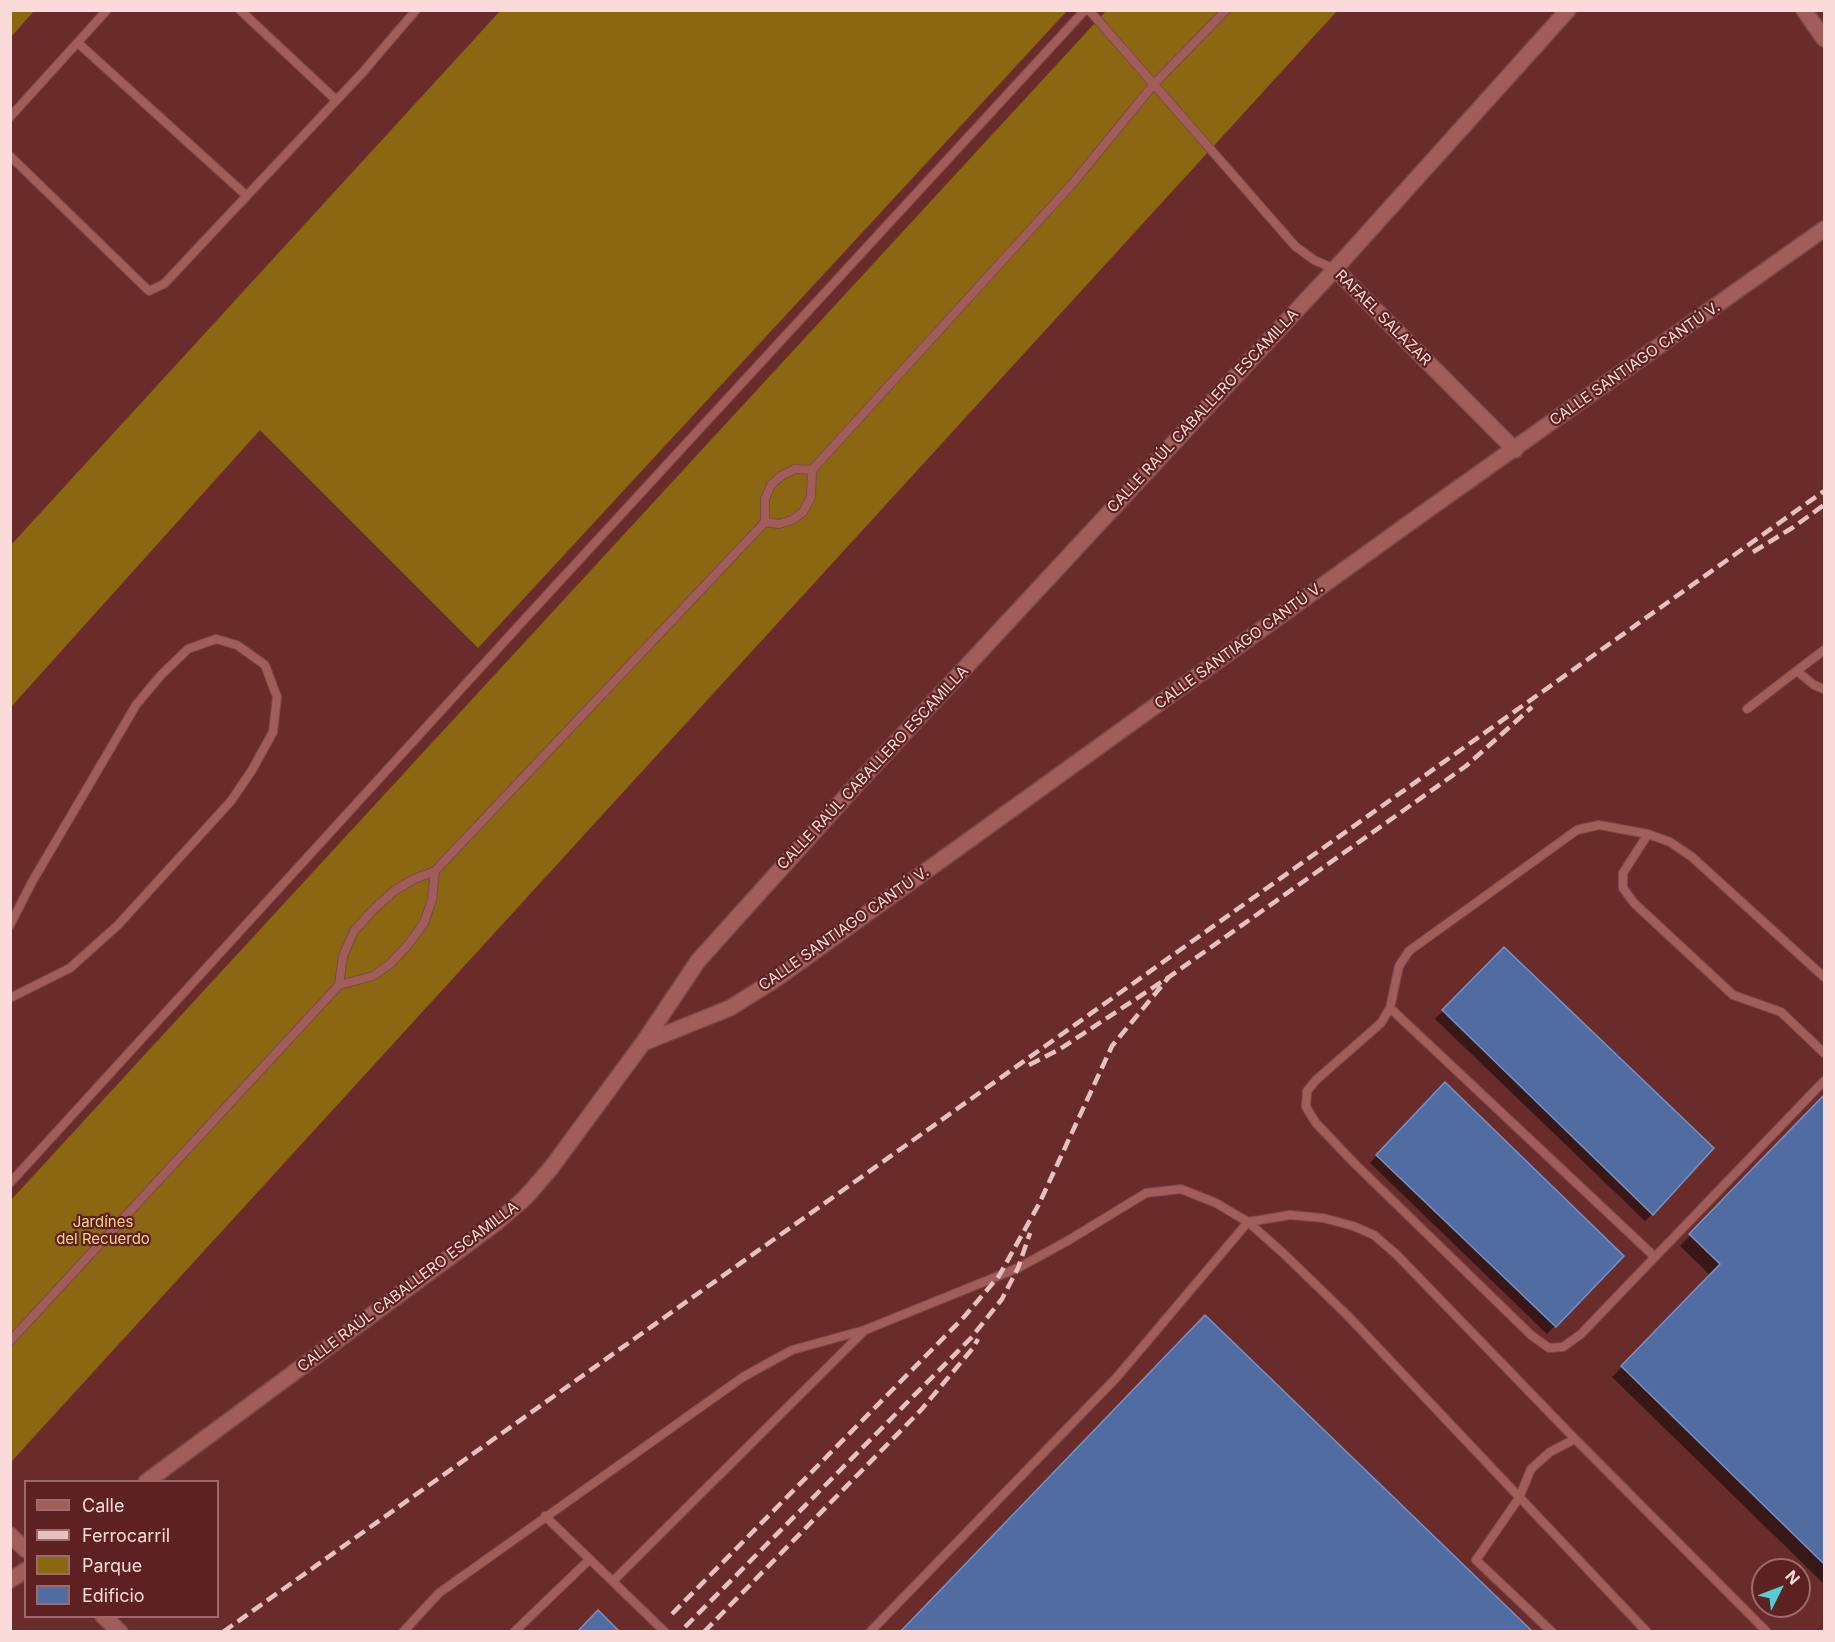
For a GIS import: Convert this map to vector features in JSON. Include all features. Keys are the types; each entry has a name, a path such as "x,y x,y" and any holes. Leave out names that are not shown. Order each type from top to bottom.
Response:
{"street":[{"name":"CALLE RAÚL CABALLERO ESCAMILLA","path":"149,1480 496,1223 525,1198 551,1168 643,1043 698,961 849,793 1335,269 1568,10"},
{"path":"1804,10 1824,39"},
{"name":"CALLE SANTIAGO CANTÚ V.","path":"643,1043 730,1008 776,979 1407,525 1824,229"},
{"name":"RAFAEL SALAZAR","path":"1335,269 1515,450"},
{"path":"10,1535 24,1548"},
{"path":"10,1580 24,1571"},
{"path":"104,1618 120,1632"}],"lane":[{"path":"10,117 107,10"},
{"path":"240,10 336,100"},
{"path":"10,156 149,291 164,284 336,100 416,10"},
{"path":"10,1183 1087,10"},
{"name":"RAFAEL SALAZAR","path":"1087,10 1295,246 1314,260 1335,269"},
{"path":"765,522 779,524 792,520 803,512 811,497 812,470 1073,183 1154,84 1226,10"},
{"path":"78,43 247,196"},
{"path":"339,985 343,956 354,931 373,910 394,891 414,879 435,871 765,522 765,499 771,486 781,476 795,470 812,470"},
{"path":"10,925 32,882 136,705 161,675 188,649 216,639 237,645 265,664 277,697 273,732 252,770 231,801 118,925 70,968 10,998"},
{"path":"1747,709 1824,650"},
{"path":"1797,671 1814,685 1824,689"},
{"path":"1824,977 1692,857 1670,842 1648,834 1599,825 1577,830 1409,951 1399,966 1389,1008 1381,1023 1306,1091 1306,1107 1316,1123 1354,1163 1531,1335 1549,1348 1563,1347 1581,1334 1824,1081"},
{"path":"1648,834 1623,873 1623,888 1634,903 1733,995 1781,1012 1824,1053"},
{"path":"10,1341 339,985 374,976 390,964 407,946 424,923 432,900 435,871"},
{"path":"1389,1008 1655,1257"},
{"path":"403,1632 439,1593 744,1377 792,1350 865,1330 1018,1268 1146,1193 1181,1189 1216,1203 1248,1222 1347,1314 1647,1632"},
{"path":"870,1632 1117,1377 1248,1222 1290,1215 1323,1218 1353,1226 1374,1235 1397,1255 1575,1439 1767,1632"},
{"path":"613,1581 865,1330"},
{"path":"1552,1632 1476,1560 1520,1498 1531,1469 1550,1452 1575,1439"},
{"path":"545,1516 666,1632"},
{"path":"514,1632 590,1559"}],"green space":[{"path":"501,10 1067,11 478,648 260,430 11,707 11,545"},
{"path":"10,11 34,11 11,37"},
{"name":"Jardínes del Recuerdo","path":"1106,11 1337,11 11,1462 10,1201"}],"building":[{"path":"1504,947 1714,1148 1653,1215 1442,1010"},
{"path":"1445,1082 1624,1256 1556,1327 1376,1155"},
{"path":"1824,1095 1824,1564 1621,1366 1720,1264 1689,1234"},
{"path":"1205,1315 1533,1632 900,1632"},
{"path":"598,1610 620,1632 577,1632"}],"railway":[{"path":"223,1632 1824,491"},
{"path":"1753,552 1824,505"},
{"path":"1029,1065 1060,1049 1169,977 1466,766 1532,707"},
{"path":"672,1614 964,1317 999,1276 1039,1204 1112,1046 1169,977"},
{"path":"685,1627 971,1338 1002,1299 1018,1268 1030,1233"},
{"path":"704,1632 921,1410 978,1339"}]}
